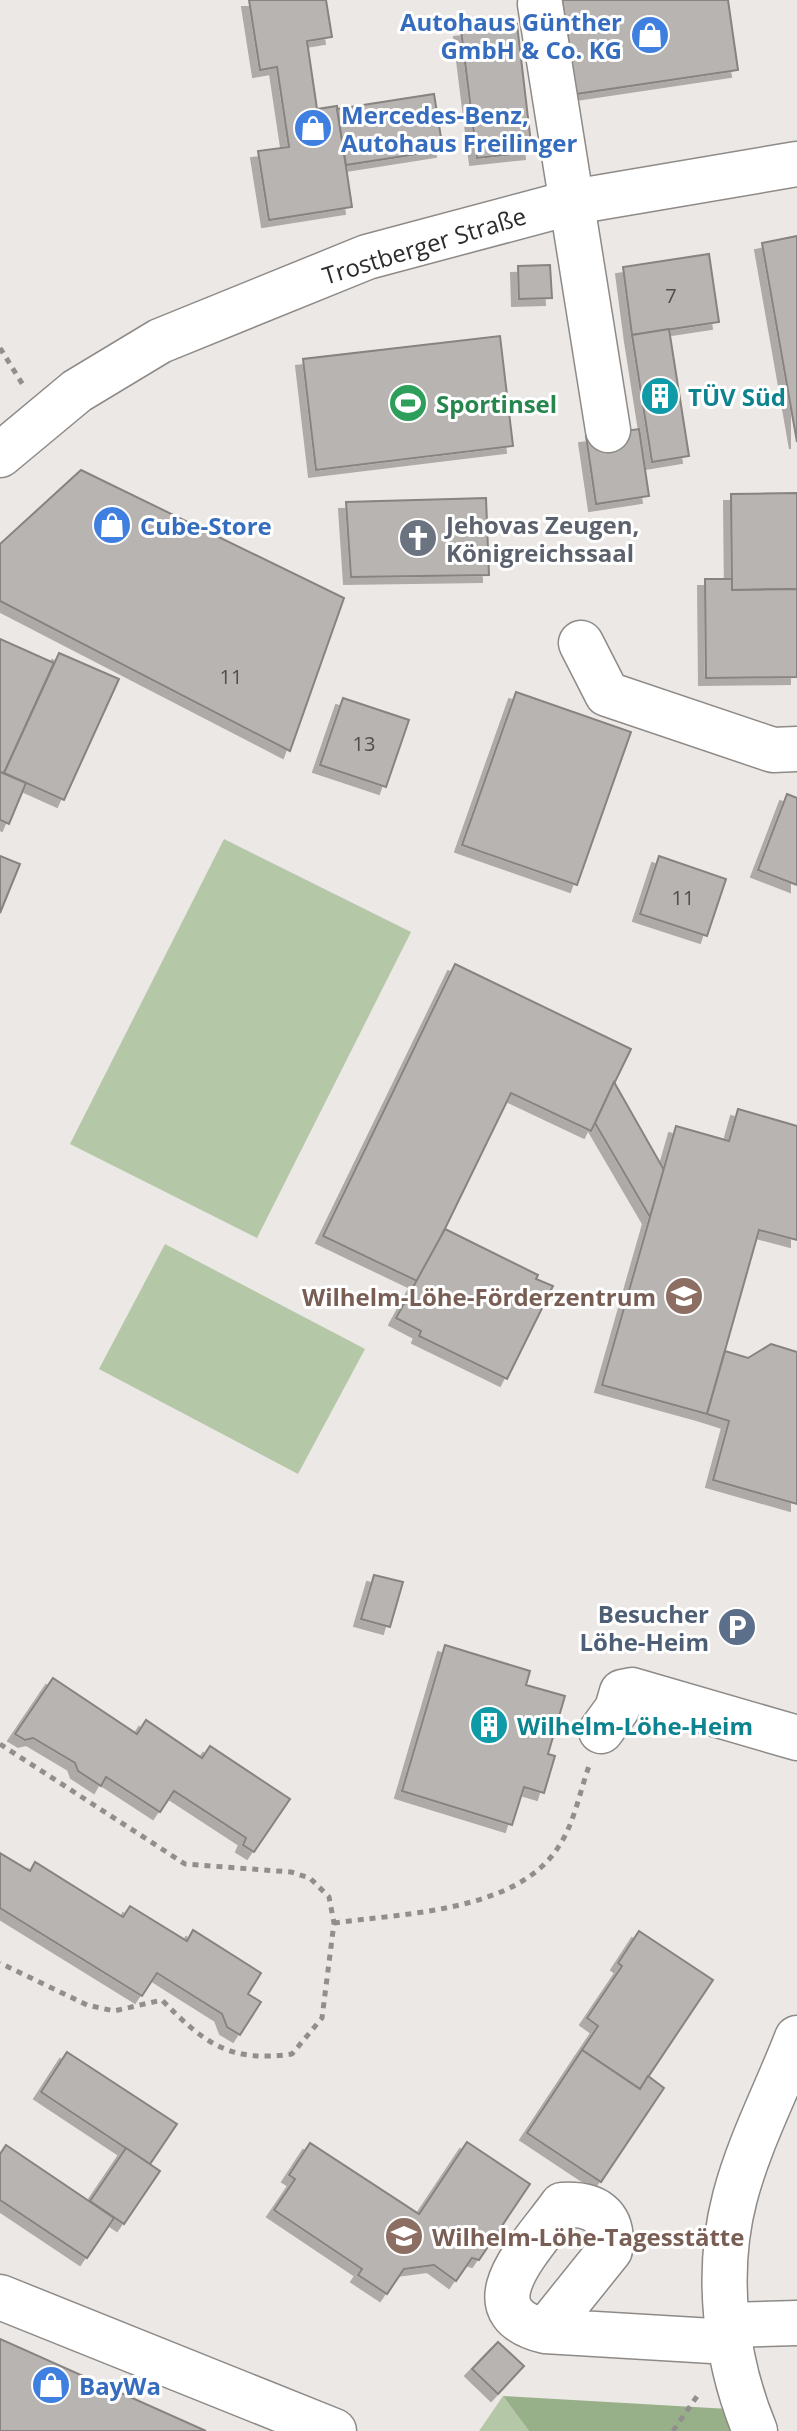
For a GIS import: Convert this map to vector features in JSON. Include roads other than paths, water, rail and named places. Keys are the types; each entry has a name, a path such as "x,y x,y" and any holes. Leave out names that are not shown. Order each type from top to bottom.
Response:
{"street":[{"path":"540,4 608,430"},
{"name":"Trostberger Straße","path":"10,424 77,391 160,341 367,257 573,202 797,164"},
{"path":"581,643 607,694 773,750 797,749"},
{"path":"601,1731 617,1709 622,1692 632,1690 797,1738"},
{"path":"755,2431 728,2333 725,2286 735,2196 797,2038"},
{"path":"0,2297 334,2431"},
{"path":"545,2331 728,2333 797,2323"}],"place":[{"name":"Autohaus Günther GmbH & Co. KG","path":"650,35"},
{"name":"Mercedes-Benz, Autohaus Freilinger","path":"313,128"},
{"name":"TÜV Süd","path":"660,396"},
{"name":"Sportinsel","path":"408,403"},
{"name":"Cube-Store","path":"112,525"},
{"name":"Jehovas Zeugen, Königreichssaal","path":"418,538"},
{"name":"Wilhelm-Löhe-Förderzentrum","path":"684,1296"},
{"name":"Besucher Löhe-Heim","path":"737,1627"},
{"name":"Wilhelm-Löhe-Heim","path":"489,1725"},
{"name":"Wilhelm-Löhe-Tagesstätte","path":"404,2236"},
{"name":"BayWa","path":"51,2385"}]}
